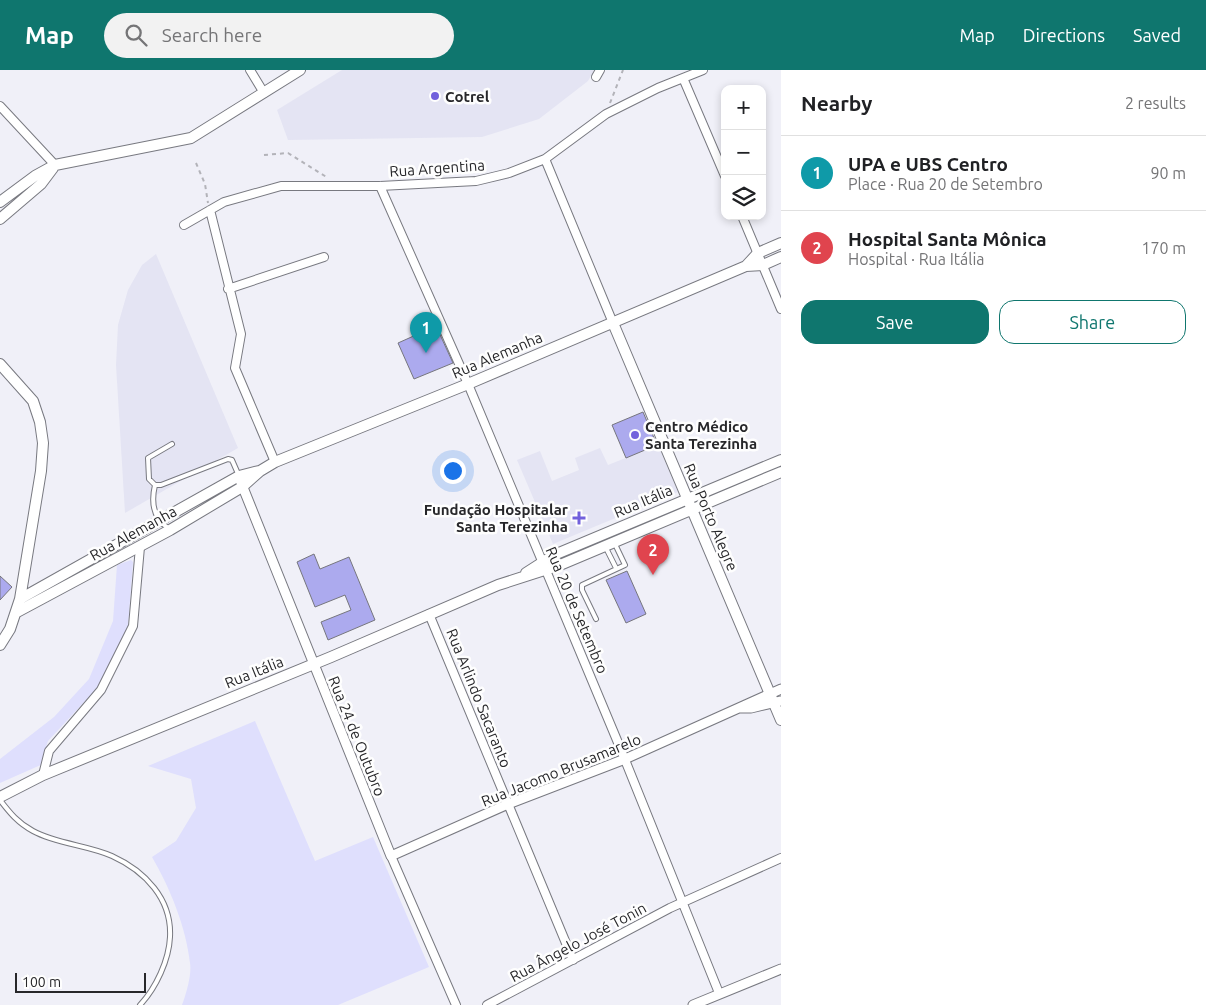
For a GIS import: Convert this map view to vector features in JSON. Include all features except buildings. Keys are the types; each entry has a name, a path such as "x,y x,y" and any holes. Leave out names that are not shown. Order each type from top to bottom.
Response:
{"main road":[{"path":"0,202 35,176 56,165 191,138 300,70"},
{"path":"0,219 41,184 56,165"},
{"name":"Rua Alemanha","path":"746,266 758,253 781,243"},
{"name":"Rua Alemanha","path":"18,606 140,547 242,487 260,471 275,462 468,384 746,266 763,265 781,257"},
{"name":"Rua Porto Alegre","path":"613,323 691,510 775,699 781,720"},
{"path":"0,364 32,401 40,422 43,443 41,471 18,606 0,645"},
{"name":"Rua Itália","path":"0,799 43,775 520,577 687,499 781,460"},
{"name":"Rua Alemanha","path":"18,606 239,476 260,471"},
{"name":"Rua Itália","path":"544,566 610,544 781,472"}],"street":[{"path":"250,70 264,93"},
{"name":"Rua Argentina","path":"184,225 240,196 281,186 380,186 476,181 509,173 545,158 606,114 703,70"},
{"path":"683,78 725,175"},
{"path":"0,106 56,165"},
{"name":"Rua Porto Alegre","path":"545,158 613,323"},
{"name":"Rua 20 de Setembro","path":"380,186 468,384 625,759 681,903 719,993"},
{"path":"210,210 228,289 241,334 235,368 275,462"},
{"path":"744,220 781,309"},
{"path":"228,289 324,257"},
{"name":"Rua 24 de Outubro","path":"239,476 391,856 456,1005"},
{"path":"43,775 49,751 101,690 133,626 140,547"},
{"name":"Rua Arlindo Sacaranto","path":"429,614 573,960"},
{"name":"Rua Jacomo Brusamarelo","path":"391,856 508,804 625,759 741,708 748,702 775,699 781,689"},
{"name":"Rua Ângelo José Tonin","path":"487,1005 681,903 781,858"},
{"path":"693,1005 781,968"}],"lane":[{"path":"170,530 159,522 154,515 154,484 150,479 148,458 172,444"},
{"path":"154,484 161,485 228,459 232,460 236,465 239,476"},
{"path":"596,619 582,590 582,585 625,565 610,544"},
{"path":"610,544 616,568"},
{"path":"0,799 18,822 34,832 112,856 142,874 160,894 171,925 170,947 153,988 140,1005"}],"path":[{"path":"606,114 623,70"},
{"path":"264,156 288,153 338,185"},
{"path":"196,163 205,184 210,210"}],"shaded area":[{"name":"Cotrel","path":"342,70 594,70 588,81 539,119 482,137 288,140 277,110"},
{"path":"156,254 238,448 125,513 116,365 118,325 128,290 142,265"},
{"name":"Fundação Hospitalar Santa Terezinha","path":"658,445 678,492 553,544 517,460 540,451 552,481 579,470 575,458 600,448 608,465"},
{"path":"131,560 133,562 128,626 100,685 48,741 43,756 43,764 0,783 0,759 54,717 89,679 113,621 117,565"},
{"path":"255,721 315,861 373,837 429,967 338,1005 182,1005 190,973 188,949 176,908 152,857 176,841 196,808 191,779 148,766"}],"place":[{"name":"Cotrel","path":"435,96"},
{"name":"UPA e UBS Centro","path":"426,353"},
{"name":"Centro Médico Santa Terezinha","path":"635,435"},
{"name":"Fundação Hospitalar Santa Terezinha","path":"579,518"},
{"name":"Hospital Santa Mônica","path":"653,575"}]}
